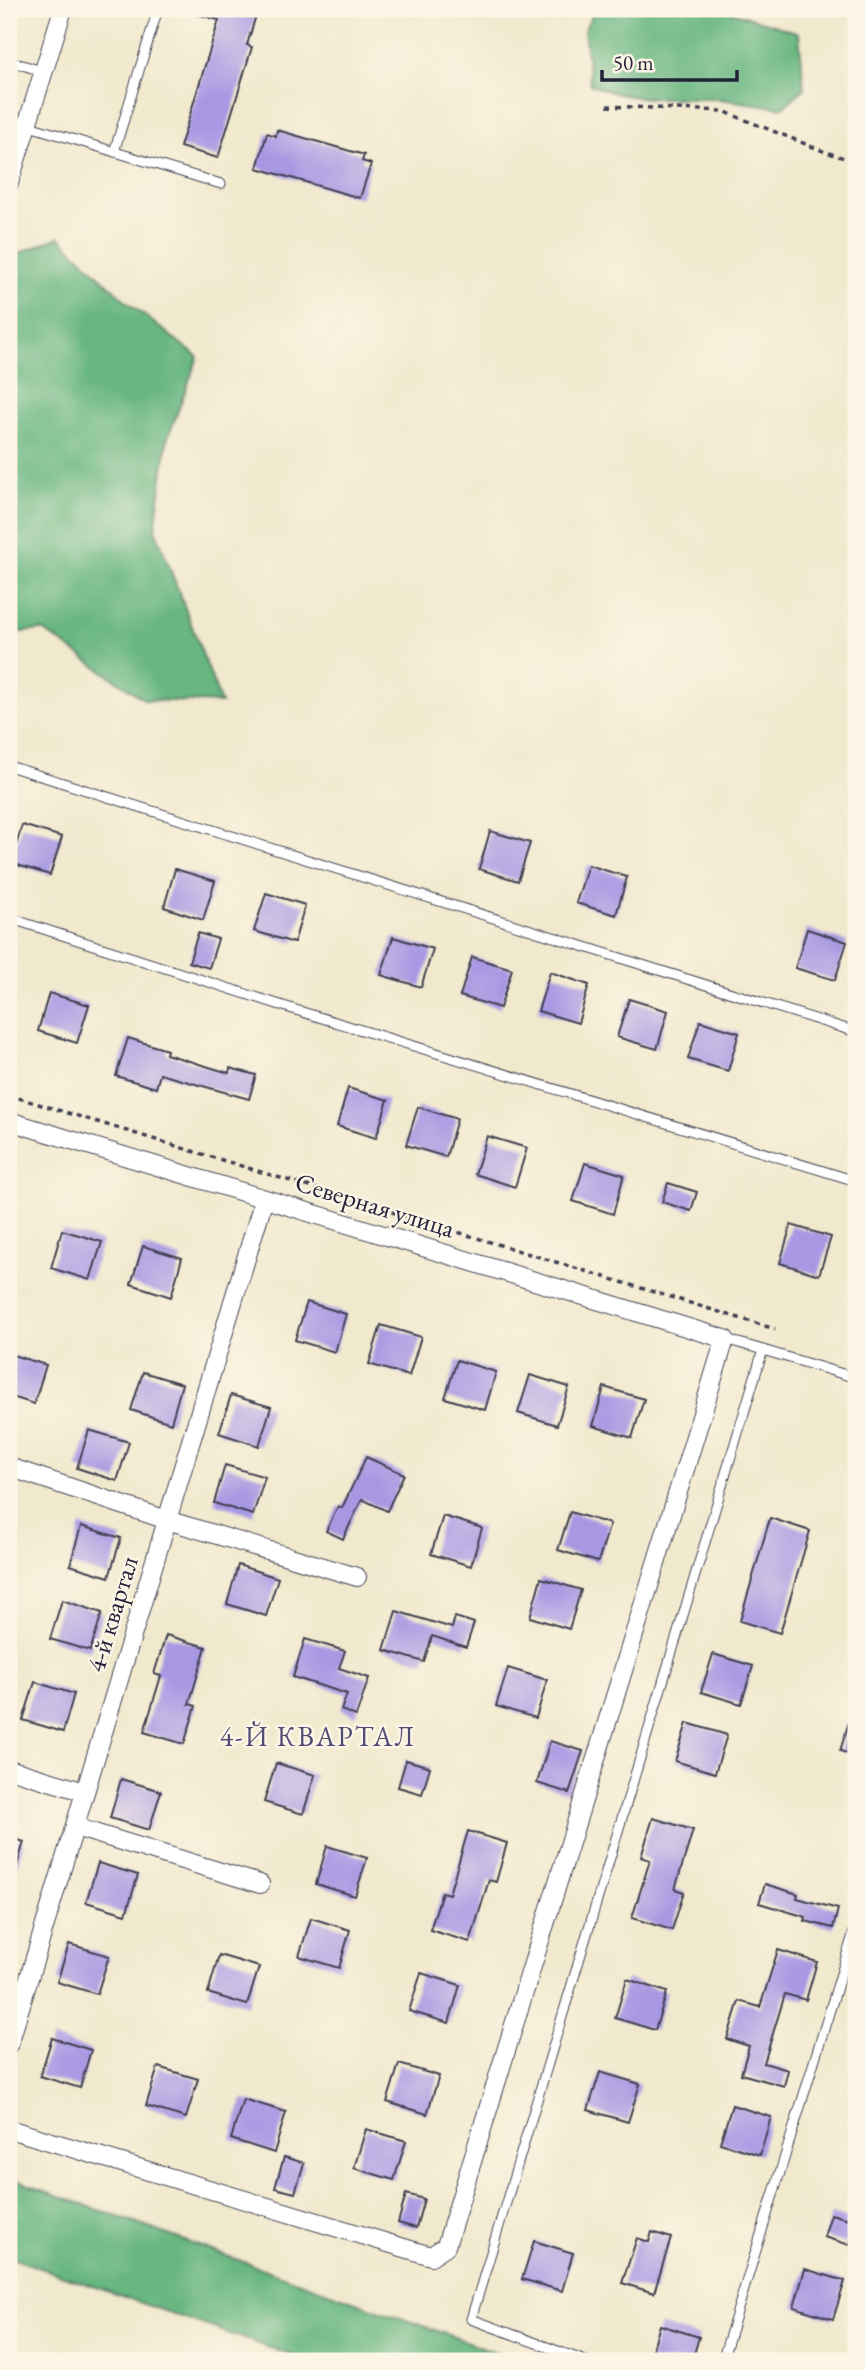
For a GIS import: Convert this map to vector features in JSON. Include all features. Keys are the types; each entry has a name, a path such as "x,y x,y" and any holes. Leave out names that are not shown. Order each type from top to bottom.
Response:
{"street":[{"path":"9,183 63,9"},
{"name":"Северная улица","path":"9,1121 725,1339"},
{"name":"4-й квартал","path":"9,2044 264,1199"},
{"path":"9,2129 431,2256 446,2246 725,1339"},
{"path":"9,1467 167,1520 357,1577"},
{"path":"9,1769 85,1793"},
{"path":"75,1827 260,1884"}],"lane":[{"path":"114,152 158,9"},
{"path":"9,61 42,71"},
{"path":"26,125 221,184"},
{"path":"9,766 856,1032"},
{"path":"9,918 312,1015 856,1181"},
{"path":"725,1339 856,1378"},
{"path":"584,2361 471,2319 763,1350"},
{"path":"722,2361 856,1925"}],"path":[{"path":"607,106 723,111 856,162"},
{"path":"9,1095 775,1329"}],"green space":[{"path":"596,9 722,9 799,33 804,89 782,108 717,99 638,97 606,91 590,84 584,30"},
{"path":"59,237 127,302 198,357 167,440 155,529 221,703 145,700 43,630 9,633 9,276 15,255"},
{"path":"9,2178 521,2361 308,2361 9,2257"}],"building":[{"path":"194,9 254,9 253,11 257,12 247,45 252,47 218,158 180,147 219,20 193,13"},
{"path":"277,130 364,155 362,161 371,164 360,198 257,168 267,133 276,136"},
{"path":"22,825 62,837 50,875 11,863"},
{"path":"490,831 530,843 518,881 479,869"},
{"path":"588,865 627,877 616,915 576,903"},
{"path":"175,869 215,881 203,920 164,907"},
{"path":"266,893 305,905 294,943 254,931"},
{"path":"807,929 847,942 835,980 795,968"},
{"path":"198,933 218,939 209,968 189,962"},
{"path":"393,937 433,949 421,987 381,975"},
{"path":"472,957 512,969 500,1008 460,996"},
{"path":"550,972 589,985 578,1023 538,1011"},
{"path":"49,993 89,1005 77,1043 38,1031"},
{"path":"629,999 668,1011 657,1049 617,1037"},
{"path":"700,1021 739,1033 728,1071 688,1059"},
{"path":"128,1038 167,1050 166,1054 229,1073 230,1068 256,1075 249,1099 160,1074 156,1088 116,1076"},
{"path":"348,1088 388,1100 376,1138 337,1126"},
{"path":"418,1107 457,1119 446,1157 406,1145"},
{"path":"487,1136 527,1148 515,1187 475,1174"},
{"path":"585,1163 624,1175 613,1214 573,1201"},
{"path":"668,1183 697,1192 691,1211 662,1202"},
{"path":"791,1225 831,1237 819,1275 780,1263"},
{"path":"62,1230 102,1242 90,1280 51,1268"},
{"path":"143,1246 182,1258 171,1297 131,1284"},
{"path":"307,1302 346,1314 335,1352 295,1340"},
{"path":"381,1325 421,1337 409,1376 369,1364"},
{"path":"9,1354 46,1365 34,1404 9,1396"},
{"path":"457,1360 496,1372 485,1410 445,1398"},
{"path":"143,1372 182,1384 171,1423 131,1410"},
{"path":"530,1375 569,1387 557,1425 518,1413"},
{"path":"604,1387 644,1399 632,1438 593,1426"},
{"path":"231,1395 271,1407 259,1446 219,1433"},
{"path":"89,1430 129,1442 117,1481 77,1468"},
{"path":"366,1457 404,1474 387,1511 362,1499 343,1539 326,1531 338,1506 342,1508"},
{"path":"225,1465 265,1477 253,1515 214,1503"},
{"path":"570,1512 610,1524 598,1562 558,1550"},
{"path":"443,1516 482,1528 471,1566 431,1554"},
{"path":"770,1518 810,1531 780,1633 740,1621"},
{"path":"81,1526 121,1538 109,1577 70,1565"},
{"path":"238,1565 278,1578 266,1616 227,1604"},
{"path":"541,1578 581,1590 569,1629 530,1617"},
{"path":"62,1600 102,1613 90,1651 50,1639"},
{"path":"396,1611 452,1628 455,1617 474,1623 466,1647 432,1636 424,1662 384,1650"},
{"path":"166,1635 206,1647 189,1704 196,1706 184,1744 144,1732 161,1676 154,1674"},
{"path":"305,1639 345,1651 339,1668 369,1678 356,1716 341,1710 347,1694 293,1677"},
{"path":"713,1654 753,1666 741,1704 701,1692"},
{"path":"508,1668 547,1680 536,1718 496,1706"},
{"path":"35,1682 74,1694 63,1732 23,1720"},
{"path":"853,1709 856,1710 856,1756 840,1751"},
{"path":"687,1723 727,1735 715,1773 675,1761"},
{"path":"550,1741 583,1751 569,1793 537,1783"},
{"path":"406,1760 430,1767 422,1794 398,1787"},
{"path":"276,1763 315,1775 303,1814 264,1802"},
{"path":"121,1779 161,1791 149,1830 110,1818"},
{"path":"653,1818 693,1830 675,1889 684,1892 672,1930 632,1918 650,1860 641,1857"},
{"path":"468,1831 507,1843 496,1882 489,1880 470,1942 430,1930 442,1892 449,1894"},
{"path":"9,1837 24,1842 12,1882 9,1881"},
{"path":"327,1846 367,1858 355,1896 316,1884"},
{"path":"98,1863 138,1875 126,1914 86,1902"},
{"path":"765,1884 798,1894 797,1898 838,1909 833,1928 805,1921 806,1917 759,1903"},
{"path":"311,1918 350,1930 339,1968 299,1956"},
{"path":"69,1944 109,1956 97,1994 57,1982"},
{"path":"778,1950 817,1962 806,2000 785,1994 764,2063 788,2070 784,2086 741,2074 749,2046 727,2039 739,2001 760,2007"},
{"path":"219,1955 259,1967 247,2005 208,1993"},
{"path":"421,1973 460,1985 449,2023 409,2011"},
{"path":"627,1979 667,1992 655,2030 615,2018"},
{"path":"52,2038 91,2050 80,2088 40,2076"},
{"path":"399,2064 439,2076 427,2114 387,2102"},
{"path":"158,2067 198,2079 186,2118 146,2106"},
{"path":"600,2072 640,2084 628,2122 588,2110"},
{"path":"243,2099 286,2112 274,2153 231,2139"},
{"path":"732,2105 771,2117 760,2155 720,2143"},
{"path":"366,2129 406,2141 394,2180 354,2168"},
{"path":"284,2157 304,2163 295,2193 275,2188"},
{"path":"406,2194 424,2199 416,2228 398,2223"},
{"path":"831,2214 856,2221 850,2245 824,2237"},
{"path":"652,2232 671,2238 654,2293 622,2283 637,2238 649,2242"},
{"path":"534,2241 573,2253 562,2291 522,2279"},
{"path":"805,2269 845,2281 833,2319 794,2307"},
{"path":"660,2325 699,2337 692,2361 649,2361"}],"district":[{"name":"4-Й КВАРТАЛ","path":"318,1736"}]}
